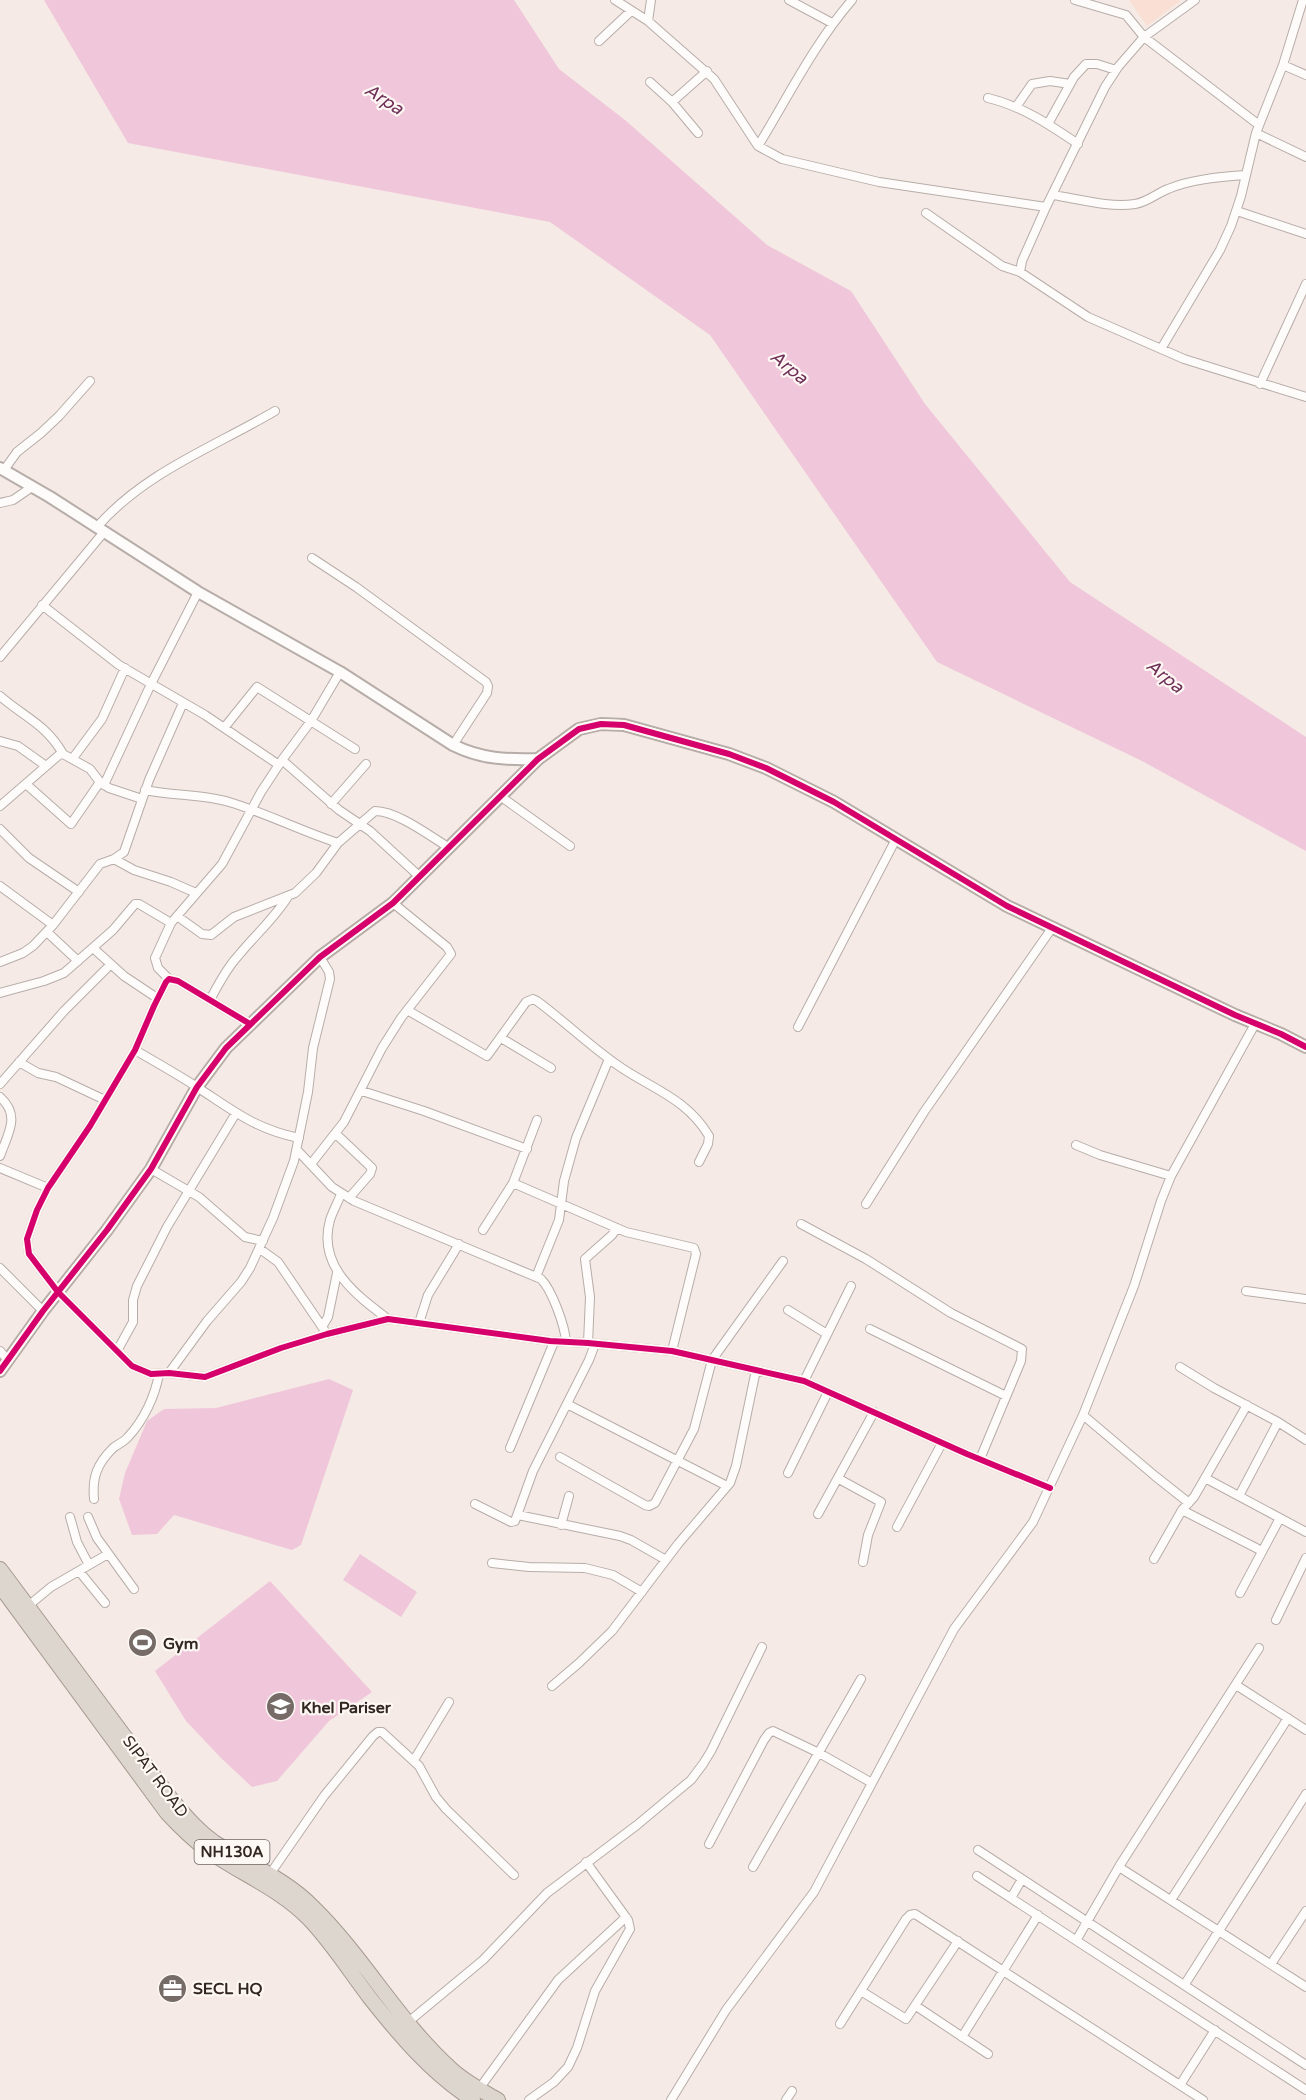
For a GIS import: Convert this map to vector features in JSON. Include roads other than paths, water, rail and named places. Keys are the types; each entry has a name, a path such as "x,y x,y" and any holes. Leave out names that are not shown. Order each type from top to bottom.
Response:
{"highway":[{"name":"SIPAT ROAD","path":"0,1569 186,1816 214,1842 270,1874 312,1905 407,2023 478,2095"},
{"name":"SIPAT ROAD","path":"0,1586 167,1813 185,1833 207,1850 272,1889 308,1918 422,2059 446,2081 478,2095 498,2100"}],"street":[{"path":"615,0 648,21 707,71 758,146 782,159 879,182 1046,207"},
{"path":"648,21 651,0"},
{"path":"789,0 832,23"},
{"path":"758,146 816,47 832,23 852,0"},
{"path":"1075,0 1126,15 1144,37 1257,129 1306,157"},
{"path":"1020,272 1022,261 1046,207 1105,87 1144,37 1195,0"},
{"path":"1161,349 1220,250 1237,211 1257,129 1283,66 1303,0"},
{"path":"599,41 631,11"},
{"path":"1048,124 1080,69 1090,63 1116,70"},
{"path":"1283,66 1306,75"},
{"path":"672,102 707,71"},
{"path":"1016,107 1032,84 1050,81 1070,84"},
{"path":"650,82 672,102 698,133"},
{"path":"988,98 1016,107 1048,124 1078,144"},
{"path":"1053,195 1118,205 1135,204 1147,201 1168,189 1219,177 1245,175"},
{"path":"1237,211 1306,234"},
{"path":"926,213 1002,266 1020,272 1088,317 1184,359 1306,397"},
{"path":"1260,384 1306,284"},
{"path":"90,381 59,416 17,452 2,469 198,591 340,672 453,745 467,752 503,760 538,759"},
{"path":"0,657 101,530 116,506 143,485 197,452 238,433 276,411"},
{"path":"0,512 2,503 18,497 32,487"},
{"path":"312,558 356,587 486,682 487,693 453,745"},
{"path":"26,784 71,824 102,783 198,591"},
{"path":"42,605 125,668 280,762 331,804 370,831 419,876"},
{"path":"73,758 102,719 125,668"},
{"path":"250,1024 178,981 169,979 158,969 155,958 174,920 222,864 251,809 280,762 311,721 340,672"},
{"path":"224,728 257,687 355,749"},
{"path":"0,696 39,723 57,743 63,754 90,769 102,783 115,791 142,799"},
{"path":"0,962 23,953 47,932 100,864 124,852 142,799 183,703"},
{"path":"0,1371 4,1356 107,1230 151,1169 197,1087 226,1048 320,957 393,903 538,759 579,729 601,724 624,725 729,754 766,768 834,802 1007,906 1306,1047"},
{"path":"0,741 18,746 46,766"},
{"path":"0,806 63,754"},
{"path":"331,804 366,764"},
{"path":"146,790 178,796 209,797 251,809 309,834 338,843"},
{"path":"500,796 570,846"},
{"path":"210,1000 231,964 275,916 287,898 304,886 338,843 375,811 386,813 417,827 448,847"},
{"path":"0,830 29,858 79,892"},
{"path":"798,1027 896,839"},
{"path":"114,859 134,870 196,893"},
{"path":"0,886 53,925"},
{"path":"0,993 64,973 113,930 135,904 202,934 211,935 234,917 266,903 287,898"},
{"path":"311,1164 336,1134 362,1091 382,1048 451,954 447,947 393,903"},
{"path":"866,1204 924,1112 1052,928"},
{"path":"47,932 78,961"},
{"path":"93,948 110,965 157,998"},
{"path":"170,1373 207,1321 240,1282 273,1218 297,1150 308,1092 313,1048 330,979 329,972 320,957"},
{"path":"0,1084 64,1011 110,965"},
{"path":"169,979 157,998 135,1050 48,1188 30,1228 27,1247 33,1261 58,1292 132,1366 151,1374 170,1373 205,1377 324,1330 388,1319 554,1342 592,1343 672,1351 804,1381 980,1460 1050,1488"},
{"path":"407,1011 487,1056 526,1002 533,999 609,1059 675,1099 706,1132 709,1140 699,1162"},
{"path":"671,2100 726,2010 814,1892 954,1629 1033,1522 1083,1415 1134,1286 1171,1176 1255,1024"},
{"path":"501,1038 551,1068"},
{"path":"135,1050 262,1128 299,1138"},
{"path":"536,1276 559,1220 564,1181 573,1147 587,1108 609,1059"},
{"path":"19,1062 38,1073 56,1077 105,1100"},
{"path":"362,1091 527,1149"},
{"path":"0,1097 9,1107 12,1121 0,1156"},
{"path":"117,1351 133,1322 137,1286 188,1190 236,1113"},
{"path":"483,1230 513,1184 537,1120"},
{"path":"336,1134 372,1168 370,1174 345,1196 330,1219 328,1232 330,1257 337,1273 358,1296 388,1319"},
{"path":"1076,1145 1100,1155 1171,1176"},
{"path":"297,1150 332,1187 345,1196 394,1219 536,1276 546,1286 564,1324 566,1342"},
{"path":"0,1168 48,1188"},
{"path":"151,1169 188,1190 208,1204 239,1233 261,1245 278,1262 324,1330"},
{"path":"513,1184 633,1234 691,1246 696,1251 672,1351"},
{"path":"801,1224 866,1259 951,1313 1022,1349 1021,1361 980,1460"},
{"path":"475,1504 511,1522 515,1521 529,1482 589,1360 592,1343 590,1297 585,1259 617,1228"},
{"path":"419,1323 428,1295 459,1244"},
{"path":"560,1457 649,1506 655,1503 694,1429 712,1360 783,1261"},
{"path":"0,1268 43,1311"},
{"path":"324,1330 337,1273"},
{"path":"804,1381 851,1286"},
{"path":"1246,1291 1306,1299"},
{"path":"788,1310 827,1334"},
{"path":"870,1329 1006,1396"},
{"path":"510,1448 554,1342"},
{"path":"1180,1366 1278,1422 1302,1432 1306,1440"},
{"path":"552,1686 598,1646 727,1486 736,1466 756,1370"},
{"path":"94,1499 93,1486 96,1472 114,1447 130,1435 152,1400 159,1374"},
{"path":"788,1473 828,1392"},
{"path":"567,1404 727,1486"},
{"path":"1154,1558 1182,1510 1205,1478 1247,1405"},
{"path":"818,1514 874,1412"},
{"path":"1083,1415 1189,1503"},
{"path":"1239,1496 1278,1422"},
{"path":"897,1527 942,1443"},
{"path":"1205,1478 1306,1532"},
{"path":"839,1479 881,1502 868,1534 863,1562"},
{"path":"561,1525 569,1496"},
{"path":"1182,1510 1262,1551"},
{"path":"518,1515 631,1540 666,1560"},
{"path":"88,1517 97,1538 134,1589"},
{"path":"70,1518 77,1542 89,1565"},
{"path":"1240,1593 1280,1518"},
{"path":"28,1606 51,1587 108,1554"},
{"path":"1276,1620 1306,1558"},
{"path":"492,1563 529,1567 585,1568 613,1575 642,1592"},
{"path":"79,1571 105,1603"},
{"path":"407,2023 471,1971 541,1899 586,1862 637,1825 697,1773 711,1751 762,1647"},
{"path":"1077,1940 1119,1867 1260,1648"},
{"path":"753,1867 861,1679"},
{"path":"1236,1684 1306,1730"},
{"path":"414,1761 449,1702"},
{"path":"1171,1900 1288,1718"},
{"path":"710,1844 769,1733 778,1731 872,1783"},
{"path":"270,1874 324,1796 378,1732 386,1734 414,1761 436,1797 477,1841 514,1875"},
{"path":"1185,1984 1306,1794"},
{"path":"978,1850 1306,2065"},
{"path":"529,2100 554,2082 568,2067 577,2048 600,1981 628,1934 630,1925 626,1917 586,1862"},
{"path":"1119,1867 1306,1987"},
{"path":"977,1876 1306,2090"},
{"path":"1011,1898 1022,1879"},
{"path":"1271,1964 1303,1922 1306,1911"},
{"path":"840,2024 910,1915 920,1916 1203,2100"},
{"path":"962,2037 1038,1915"},
{"path":"478,2095 558,1980 626,1917"},
{"path":"861,1991 906,2019 958,1941"},
{"path":"916,2006 988,2054"},
{"path":"1180,2085 1215,2030"},
{"path":"786,2100 792,2091"}],"water":[{"name":"Arpa","path":"44,0 514,0 559,69 625,120 767,245 851,291 925,404 1070,582 1306,737 1306,851 1142,761 937,662 710,335 550,222 128,143"},
{"path":"329,1379 353,1390 301,1545 292,1550 174,1515 157,1534 132,1535 119,1499 125,1473 147,1421 164,1409 216,1408"},
{"path":"360,1554 417,1592 401,1617 343,1580"},
{"path":"270,1581 372,1692 329,1721 277,1781 252,1787 186,1721 155,1671"}],"place":[{"name":"Gym","path":"142,1643"},
{"name":"Khel Pariser","path":"280,1707"},
{"name":"SECL HQ","path":"172,1988"}]}
